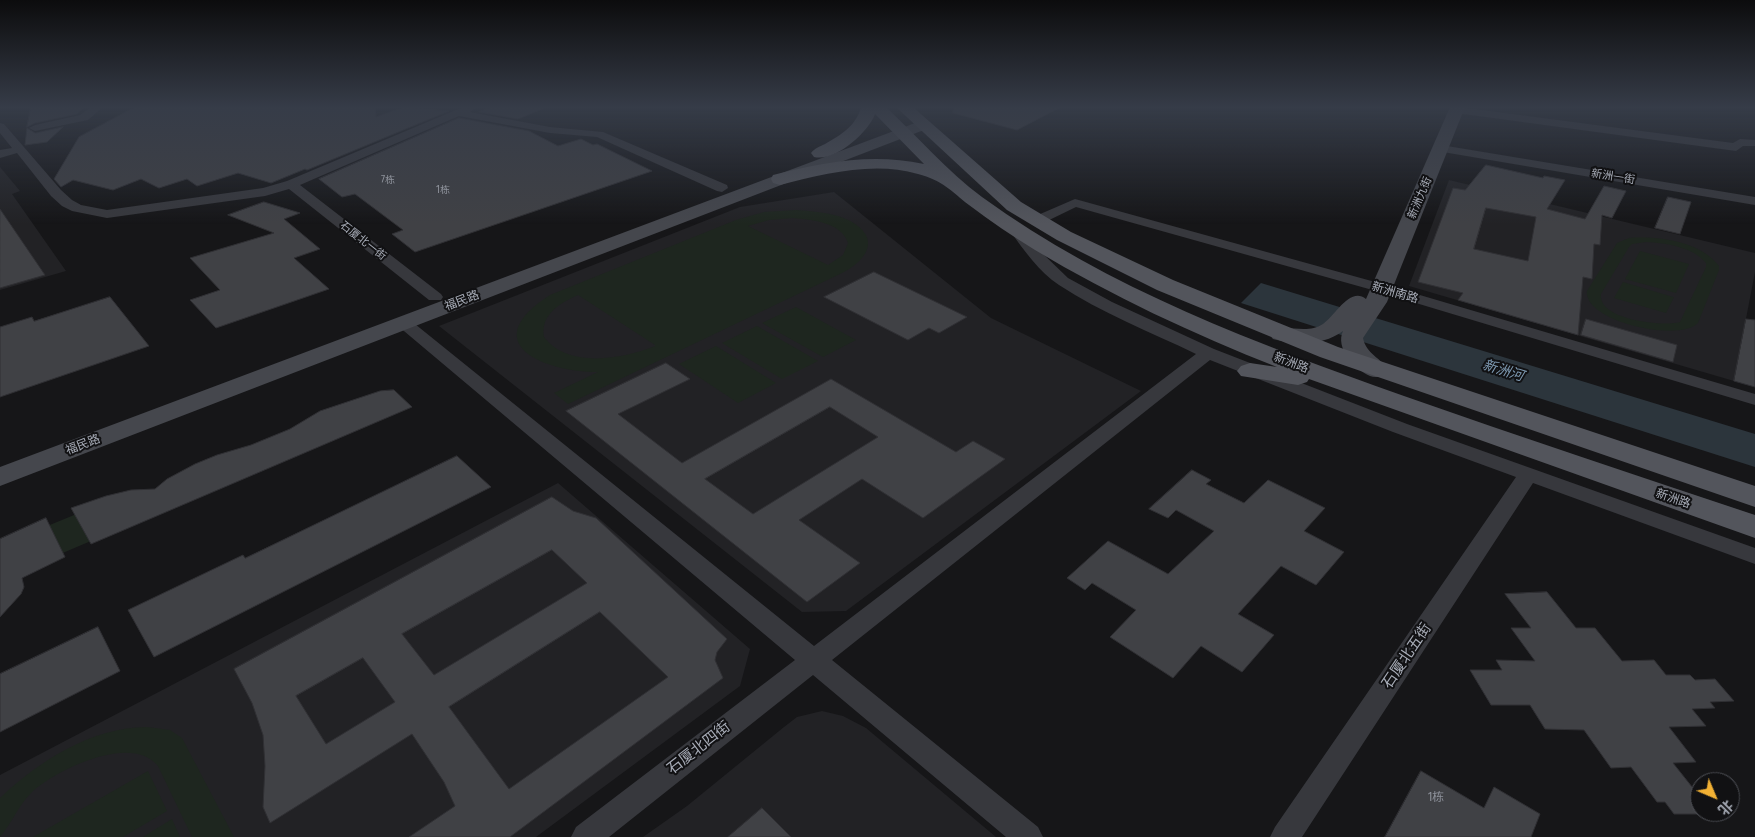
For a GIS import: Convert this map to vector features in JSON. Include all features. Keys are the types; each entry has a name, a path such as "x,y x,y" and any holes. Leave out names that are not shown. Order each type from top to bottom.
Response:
{"main road":[{"path":"820,153 832,146"},
{"name":"福民路","path":"0,460 722,188 840,146"},
{"name":"福民路","path":"0,477 780,179 854,146"},
{"name":"新洲路","path":"926,146 950,179 975,200 1165,285 1281,334 1378,370 1755,497"},
{"name":"新洲路","path":"939,146 996,190 1019,220 1091,273 1154,304 1230,338 1344,383 1755,527"},
{"name":"新洲九街","path":"1343,331 1374,295 1442,146"},
{"path":"780,179 836,166 868,164 922,169 950,179"},
{"path":"1281,334 1314,336 1343,331 1354,350 1378,370"},
{"path":"1250,371 1344,383"}],"street":[{"path":"17,146 56,193 67,203 102,214 116,214 235,197 291,184 378,146"},
{"path":"626,146 722,188"},
{"path":"0,154 20,149"},
{"name":"新洲一街","path":"1441,149 1755,201"},
{"name":"石厦北一街","path":"291,184 435,297"},
{"name":"新洲南路","path":"1019,220 1075,203 1374,295 1755,400"},
{"path":"1019,220 1034,253 1063,281 1148,326 1250,371 1400,428 1755,556"},
{"path":"404,323 1028,837"},
{"name":"石厦北四街","path":"586,837 1208,353"},
{"name":"石厦北五街","path":"1285,837 1529,474"}],"shaded area":[{"path":"0,167 20,191 12,194 66,271 0,290"},
{"path":"1449,180 1755,253 1755,272 1734,381 1409,286"},
{"path":"834,192 991,318 1141,391 846,611 802,612 439,326 740,207"},
{"path":"796,210 838,216 851,221 866,234 867,249 863,257 855,265 844,272 568,404 554,393 598,372 577,371 557,367 539,360 525,352 518,340 518,327 528,312 550,295 736,220 764,212","holes":["793,218 833,226 844,236 848,243 843,255 828,265 748,226 769,220","578,295 655,345 655,346 628,355 596,358 567,354 554,347 544,337 545,322 558,306"]},
{"path":"1629,238 1665,239 1690,246 1711,258 1719,266 1719,270 1698,323 1688,329 1672,331 1653,330 1615,320 1590,302 1587,291 1617,243","holes":["1654,243 1687,250 1706,263 1706,267 1680,322 1660,323 1633,320 1609,310 1603,303 1601,294 1629,247 1632,244"]},
{"path":"1640,251 1689,264 1676,293 1625,279"},
{"path":"1623,282 1674,297 1666,313 1614,298"},
{"path":"796,307 856,340 823,357 762,323"},
{"path":"757,326 818,361 782,379 722,343"},
{"path":"716,346 776,383 738,403 679,364"},
{"path":"558,483 750,649 740,686 536,837 0,837 0,775"},
{"path":"130,492 145,518 18,572 6,543"},
{"path":"822,711 843,716 866,728 996,837 643,837 687,806 797,717"},
{"path":"147,727 170,730 182,738 234,837 192,837 158,766 146,757 131,753 95,758 59,773 44,782 28,796 0,837 0,798 32,771 49,759 87,740 106,733"},
{"path":"148,771 167,811 123,837 33,837"},
{"path":"172,819 180,837 143,837"}],"water":[{"name":"新洲河","path":"1261,283 1755,434 1755,467 1241,303"}],"building":[{"path":"74,146 365,146 271,183 238,173 197,186 187,179 159,188 141,179 113,190 73,180 61,187 54,179"},
{"path":"395,146 601,146 652,171 415,252 392,234 403,230 355,194 342,197 319,179"},
{"path":"1486,165 1543,178 1544,176 1565,180 1547,209 1585,219 1604,186 1626,191 1612,218 1602,215 1600,245 1594,244 1592,279 1583,277 1578,335 1458,300 1463,293 1418,282 1453,188 1465,190","holes":["1486,208 1536,217 1528,261 1474,249"]},
{"path":"1668,197 1691,202 1680,234 1655,228"},
{"path":"264,202 300,213 284,219 320,249 294,258 329,289 216,328 190,300 220,290 190,258 274,233 228,215"},
{"path":"0,209 45,275 0,288"},
{"path":"874,272 967,317 939,333 929,328 908,340 824,297"},
{"path":"110,297 149,346 0,397 0,327 32,317 34,321"},
{"path":"1586,319 1677,345 1673,362 1581,335"},
{"path":"1746,319 1755,320 1755,387 1734,381"},
{"path":"666,363 690,379 618,414 682,463 831,379 956,452 973,441 1005,459 923,518 862,479 799,520 860,563 807,602 566,411","holes":["830,407 878,437 753,514 705,479"]},
{"path":"394,390 412,407 91,544 71,508 131,490 155,489 167,479 195,464 251,445 290,429 320,411 380,391"},
{"path":"457,456 491,487 154,657 128,610 243,555 245,558"},
{"path":"1192,470 1211,480 1206,484 1244,503 1268,480 1325,508 1304,531 1344,552 1316,585 1281,566 1238,614 1274,635 1242,672 1201,646 1173,678 1110,637 1136,610 1092,583 1085,590 1067,578 1108,541 1168,574 1214,531 1176,510 1168,518 1149,509"},
{"path":"552,497 573,511 596,518 727,639 717,652 715,660 723,678 510,837 409,837 455,806 444,782 412,734 270,823 263,807 265,766 263,735 252,703 234,669","holes":["552,550 587,583 434,675 402,634","600,612 668,677 509,789 449,707","363,658 395,702 326,744 296,696"]},
{"path":"46,518 65,557 22,578 24,587 21,594 0,617 0,539"},
{"path":"1547,592 1576,628 1595,628 1622,661 1654,660 1666,675 1690,675 1695,680 1715,679 1734,701 1710,702 1715,708 1692,709 1706,726 1669,727 1696,762 1673,763 1690,784 1690,814 1674,814 1665,802 1657,802 1631,767 1611,768 1584,730 1545,729 1530,705 1491,705 1470,670 1502,670 1496,660 1535,661 1511,628 1531,628 1505,594"},
{"path":"98,627 120,671 0,732 0,674"},
{"path":"1421,771 1484,808 1494,787 1540,814 1531,837 1385,837"},
{"path":"762,808 791,837 728,837"}]}
